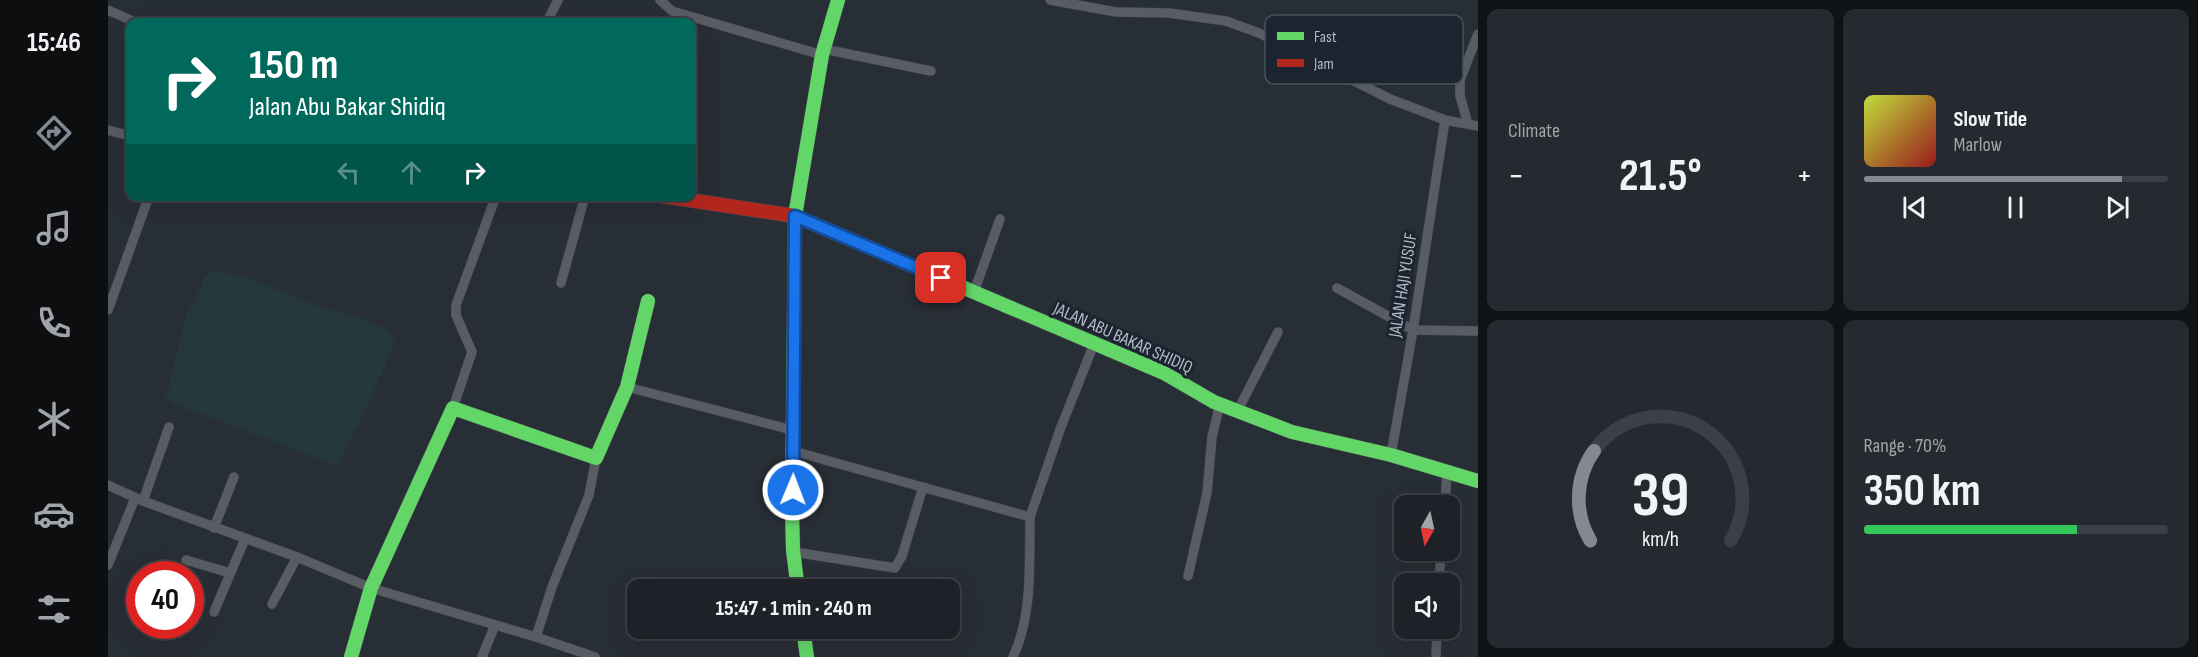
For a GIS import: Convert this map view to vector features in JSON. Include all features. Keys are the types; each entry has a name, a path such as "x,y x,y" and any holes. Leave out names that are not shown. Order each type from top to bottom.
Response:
{"street":[{"path":"549,18 558,0"},
{"path":"660,0 672,11 823,52 931,71"},
{"path":"797,579 794,552 792,430 795,216 823,52 838,0"},
{"path":"1050,0 1116,12 1169,13 1226,21 1265,36"},
{"path":"108,10 126,18"},
{"path":"1463,72 1478,34"},
{"path":"1360,84 1390,99 1445,120 1473,125"},
{"path":"1460,84 1460,96 1473,125"},
{"name":"JALAN HAJI YUSUF","path":"1391,455 1413,330 1445,120"},
{"path":"108,130 126,135"},
{"path":"108,310 147,201"},
{"path":"351,657 372,588 453,408 472,352 456,315 456,305 494,201"},
{"path":"561,283 584,201"},
{"name":"JALAN ABU BAKAR SHIDIQ","path":"696,201 795,216 1164,373 1237,412 1292,432 1391,455 1478,481"},
{"path":"974,292 1000,219"},
{"path":"1336,288 1413,330 1478,331"},
{"path":"536,637 552,587 590,495 596,458 627,387 648,301"},
{"path":"1237,412 1278,332"},
{"path":"1013,657 1022,632 1028,597 1030,516 1061,427 1094,344"},
{"path":"627,387 792,430"},
{"path":"1188,576 1207,493 1212,437 1220,404"},
{"path":"453,408 596,458"},
{"path":"109,561 139,499 169,427"},
{"path":"793,451 1030,516"},
{"path":"1446,495 1447,471"},
{"path":"214,528 234,477"},
{"path":"108,485 372,588 595,657"},
{"path":"794,552 895,568 902,556 922,487"},
{"path":"214,612 245,539"},
{"path":"272,604 297,557"},
{"path":"186,560 230,573"},
{"path":"482,657 495,625"},
{"path":"805,639 807,657"},
{"path":"1436,657 1437,639"}],"shaded area":[{"path":"216,270 248,278 322,308 358,317 388,330 395,343 339,464 333,464 166,399 186,317 205,275"}],"traffic: fast":[{"path":"797,579 792,510 795,216 822,55 838,0"},
{"path":"807,221 1164,373 1214,402 1292,432 1391,455 1478,481"},
{"path":"351,657 371,588 453,408 596,458 627,387 648,301"},
{"path":"805,639 807,657"}],"traffic: jam":[{"path":"696,201 795,216 807,221"}],"route":[{"path":"793,490 795,216 941,278"}]}
